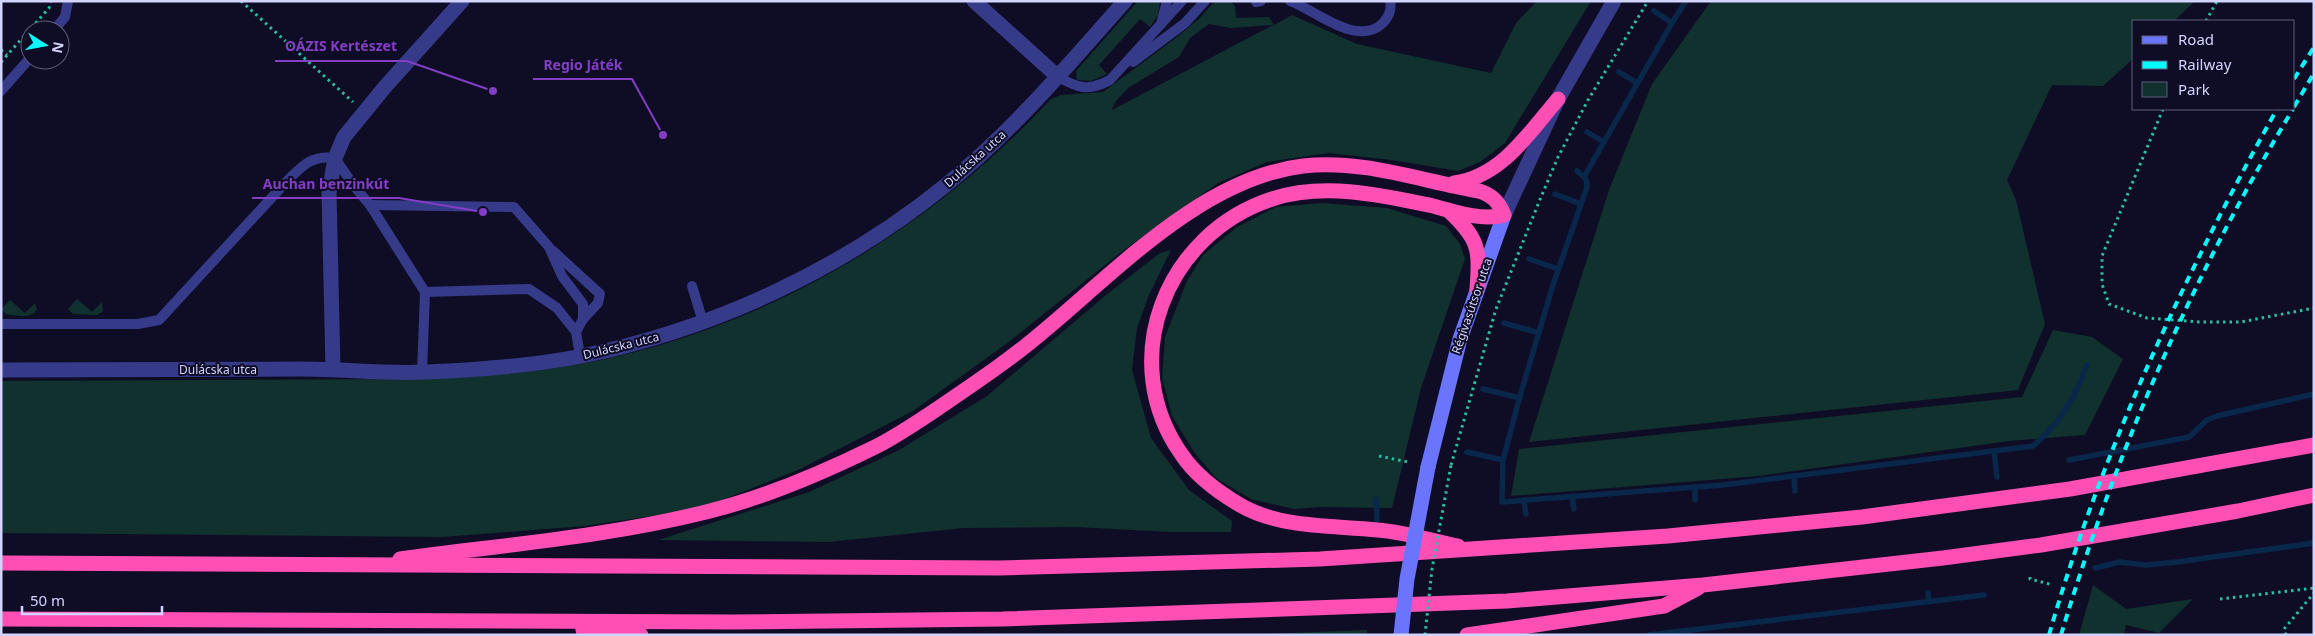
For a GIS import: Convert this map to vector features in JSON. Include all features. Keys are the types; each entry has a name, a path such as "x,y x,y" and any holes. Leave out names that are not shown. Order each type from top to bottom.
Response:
{"highway":[{"path":"1442,184 1473,180 1492,170 1509,155 1558,99"},
{"path":"341,566 622,530 706,512 771,492 877,446 970,387 1042,333 1173,224 1213,196 1246,181 1302,166 1338,164 1367,168 1486,193 1500,204 1504,215 1488,217 1367,193 1329,190 1297,193 1274,198 1245,209 1226,220 1190,252 1173,277 1160,307 1154,339 1152,369 1156,398 1166,429 1195,472 1218,491 1242,506 1281,520 1317,526 1380,530 1479,550"},
{"path":"1448,210 1466,228 1476,244 1478,258 1477,289"},
{"path":"1,564 1000,568 1320,559 1479,550 1704,533 1947,507 2098,484 2314,445"},
{"path":"1,619 734,622 1004,619 1507,601 1703,585 1879,566 2041,545 2238,511 2314,495"},
{"path":"1467,635 1664,606 1703,585"},
{"path":"462,621 640,635"}],"street":[{"path":"333,369 329,193 335,158 344,137 364,112 462,1"},
{"path":"974,1 1057,76"},
{"name":"Régivasútsor utca","path":"1401,635 1407,578 1428,467 1449,377 1477,289 1504,215 1558,99 1614,1"},
{"name":"Dulácska utca","path":"1,370 333,369 422,372 488,368 580,356 663,336 703,322 792,284 841,256 917,207 981,156 1022,116 1123,2"}],"lane":[{"path":"62,20 65,17 68,1"},
{"path":"1161,25 1167,1"},
{"path":"1110,80 1182,1"},
{"path":"1057,76 1075,87 1084,88 1110,80 1185,23 1205,1"},
{"path":"1256,2 1261,1"},
{"path":"1290,1 1345,28 1362,32 1377,28 1384,22 1389,14 1390,1"},
{"path":"1,91 20,69"},
{"path":"1,324 138,324 159,320 299,170 321,156 335,158 370,206 424,292 422,372"},
{"path":"370,206 514,207 549,247 600,294 598,303 583,319 576,332"},
{"path":"549,247 562,276 583,304 583,319"},
{"path":"692,286 703,322"},
{"path":"424,292 530,289 557,308 576,332 580,356"}],"path":[{"path":"1,62 49,8 51,1"},
{"path":"241,1 364,112"},
{"path":"1425,635 1432,569 1451,465 1496,309 1558,157 1588,100 1648,1"},
{"path":"2206,20 2216,1"},
{"path":"1,50 7,56"},
{"path":"2163,110 2102,256 2102,284 2109,304 2146,318 2199,322 2241,322 2314,308"},
{"path":"1379,456 1408,462"},
{"path":"2030,577 2030,579 2054,585"},
{"path":"2220,599 2314,588"},
{"path":"2286,635 2284,629 2314,594"}],"green space":[{"path":"1138,1 1160,1 1158,15 1150,27 1140,19 1099,65 1107,74 1091,81 1077,80 1076,71"},
{"path":"1215,1 1230,1 1235,6 1236,18 1269,17 1274,25 1292,15 1357,44 1491,73 1516,23 1537,1 1591,1 1505,143 1480,162 1458,171 1392,160 1329,153 1267,162 1218,183 1124,250 1006,344 913,411 798,470 699,509 584,526 443,537 1,533 1,381 424,379 490,375 556,368 626,354 695,334 762,307 826,276 887,238 946,196 1000,150 1051,99 1061,95 1103,92 1199,19","holes":["1209,24 1231,28 1273,25 1112,110 1115,102 1128,88 1179,57 1190,38"]},
{"path":"1711,1 2195,1 2175,20 2132,20 2132,60 2103,86 2052,85 2007,180 2016,200 2045,324 2018,390 1529,442 1609,190 1652,84"},
{"path":"1322,203 1387,208 1446,226 1460,244 1465,259 1421,388 1392,508 1319,507 1294,509 1251,499 1216,478 1194,452 1172,416 1162,378 1165,337 1187,281 1203,255 1237,227 1276,207"},
{"path":"1171,250 1149,295 1137,328 1132,370 1151,438 1189,490 1232,521 1231,532 1171,532 1076,527 964,528 828,542 658,540 809,492 899,450 987,396 1106,295 1160,253"},
{"path":"77,299 92,312 102,302 103,311 97,315 73,314 68,309"},
{"path":"10,300 25,313 35,303 37,309 28,316 6,314 1,309"},
{"path":"2053,330 2092,337 2123,359 2085,435 2009,441 1759,476 1511,496 1519,449 2022,397"},
{"path":"2093,585 2126,609 2193,599 2159,633 2126,625 2124,635 2079,635"},
{"path":"1367,630 1367,635 1237,635"}],"waterway":[{"path":"1584,177 1686,1"},
{"path":"1654,11 1672,23"},
{"path":"1619,72 1637,83"},
{"path":"1587,132 1604,142"},
{"path":"1577,171 1586,179 1587,187 1553,285 1520,396 1503,460 1502,502 1723,485 2033,446 2066,409 2087,365"},
{"path":"1555,194 1581,204"},
{"path":"1529,259 1558,269"},
{"path":"1504,323 1539,333"},
{"path":"1483,389 1520,398"},
{"path":"2069,460 2189,437 2207,420 2217,416 2314,394"},
{"path":"1994,451 1997,477"},
{"path":"1467,452 1503,460"},
{"path":"1794,476 1795,491"},
{"path":"1695,487 1695,500"},
{"path":"1572,496 1574,509"},
{"path":"1376,499 1377,520"},
{"path":"1524,500 1526,514"},
{"path":"2095,568 2120,562 2146,565 2177,562 2314,543"},
{"path":"1928,593 1929,602"},
{"path":"1649,635 1984,595"}],"railway":[{"path":"2295,77 2314,47"},
{"path":"2295,105 2314,73"},
{"path":"2049,635 2070,566 2094,498 2148,365 2210,236 2276,110"},
{"path":"2061,635 2107,498 2160,364 2223,234 2292,110"}],"place":[{"name":"OÁZIS Kertészet","path":"493,91"},
{"name":"Regio Játék","path":"663,135"},
{"name":"Auchan benzinkút","path":"483,212"}]}
